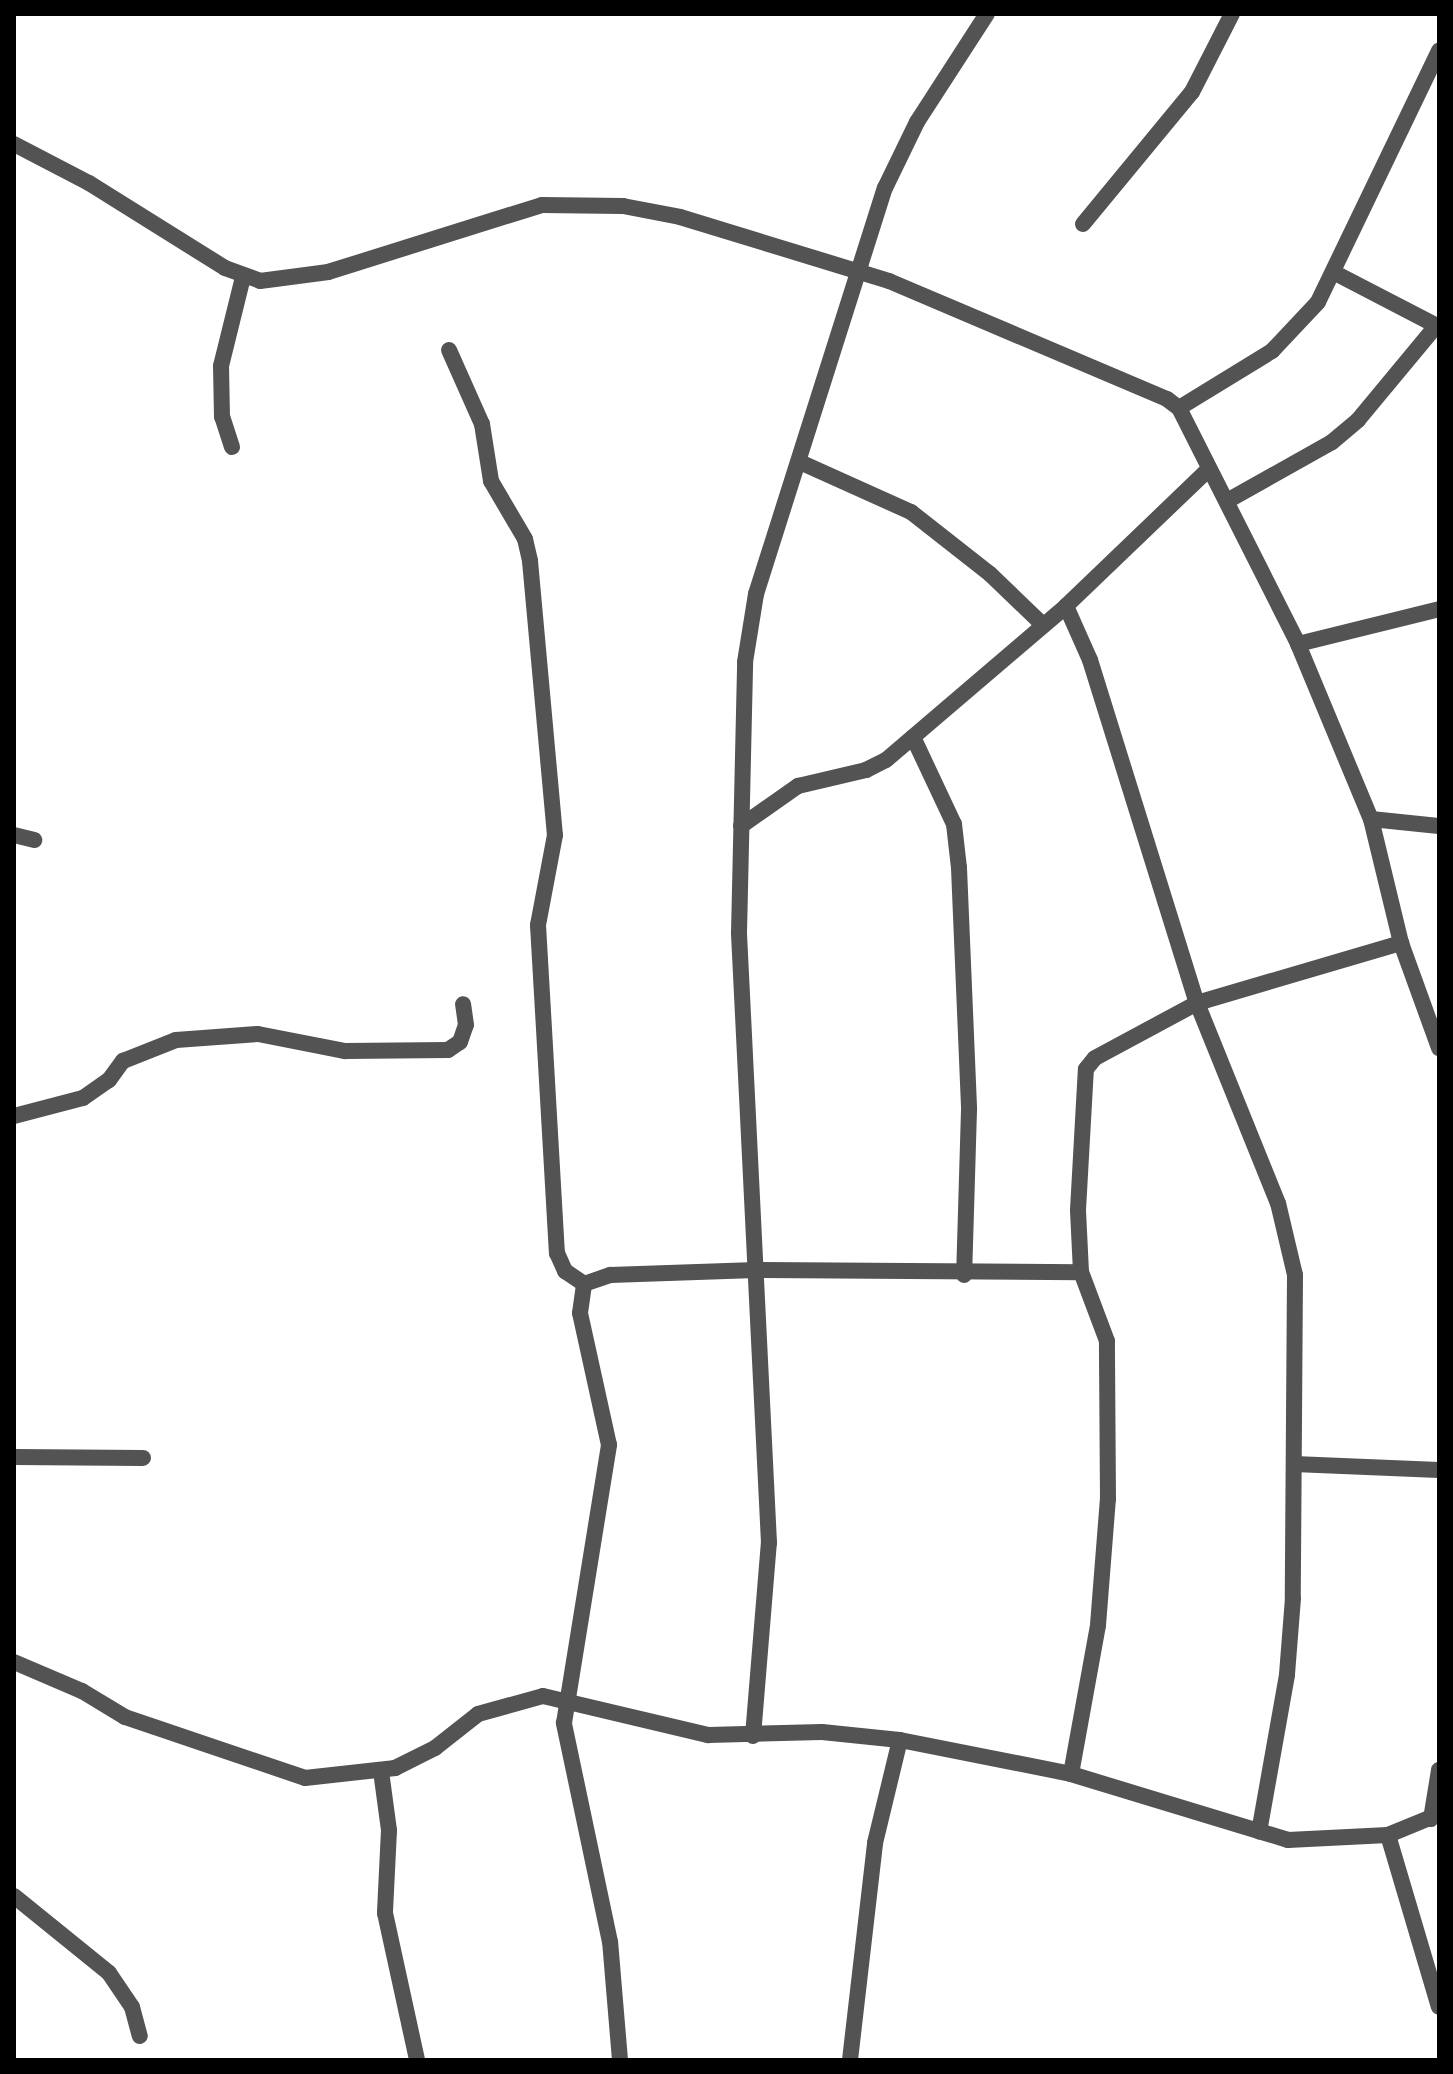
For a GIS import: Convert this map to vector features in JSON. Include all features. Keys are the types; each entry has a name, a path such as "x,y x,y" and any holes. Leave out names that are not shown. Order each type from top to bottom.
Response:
{"street":[{"path":"753,1736 769,1543 739,933 749,632 760,581 802,463 808,423 856,271 900,153 987,14"},
{"path":"1083,224 1192,92 1232,14"},
{"path":"1179,408 1272,351 1299,327 1335,273 1439,51"},
{"path":"14,144 89,183 243,277 276,282 328,272 516,212 569,203 623,206 680,217 856,271 1116,375 1179,408 1298,644 1371,819 1401,943 1439,1048"},
{"path":"1227,501 1341,435 1437,327 1335,273"},
{"path":"232,447 222,417 220,380 243,277"},
{"path":"449,350 482,424 491,481 525,539 530,561 555,835 538,925 557,1253 565,1271 584,1284"},
{"path":"802,463 911,512 990,574 1043,625"},
{"path":"741,826 798,786 866,770 913,737 1066,606 1208,470"},
{"path":"1066,606 1090,660 1197,1003 1278,1203 1295,1275 1294,1464 1287,1675 1259,1832"},
{"path":"1298,644 1439,609"},
{"path":"913,737 954,824 959,868 969,1110 964,1275"},
{"path":"1371,819 1439,826"},
{"path":"14,835 34,840"},
{"path":"1071,1774 1098,1625 1110,1397 1107,1341 1081,1272 1078,1210 1086,1069 1095,1058 1197,1003 1401,943"},
{"path":"14,1116 83,1098 109,1080 123,1061 176,1040 258,1034 345,1051 448,1050 460,1042 466,1025 463,1004"},
{"path":"584,1284 610,1275 756,1270 964,1275 1081,1272"},
{"path":"584,1284 580,1313 609,1445 565,1699 570,1756 610,1942 620,2060"},
{"path":"14,1457 143,1458"},
{"path":"1294,1464 1438,1473"},
{"path":"14,1662 82,1691 125,1717 189,1735 262,1768 305,1778 381,1771 435,1748 478,1714 509,1701 543,1696 565,1699 630,1720 708,1735 822,1732 900,1740 1071,1774 1259,1832 1316,1842 1388,1835 1435,1816 1439,1770"},
{"path":"850,2060 875,1843 900,1740"},
{"path":"381,1771 389,1830 385,1913 417,2060"},
{"path":"1388,1835 1434,1972 1439,2007"},
{"path":"14,1896 109,1973 132,2007 140,2036"}]}
